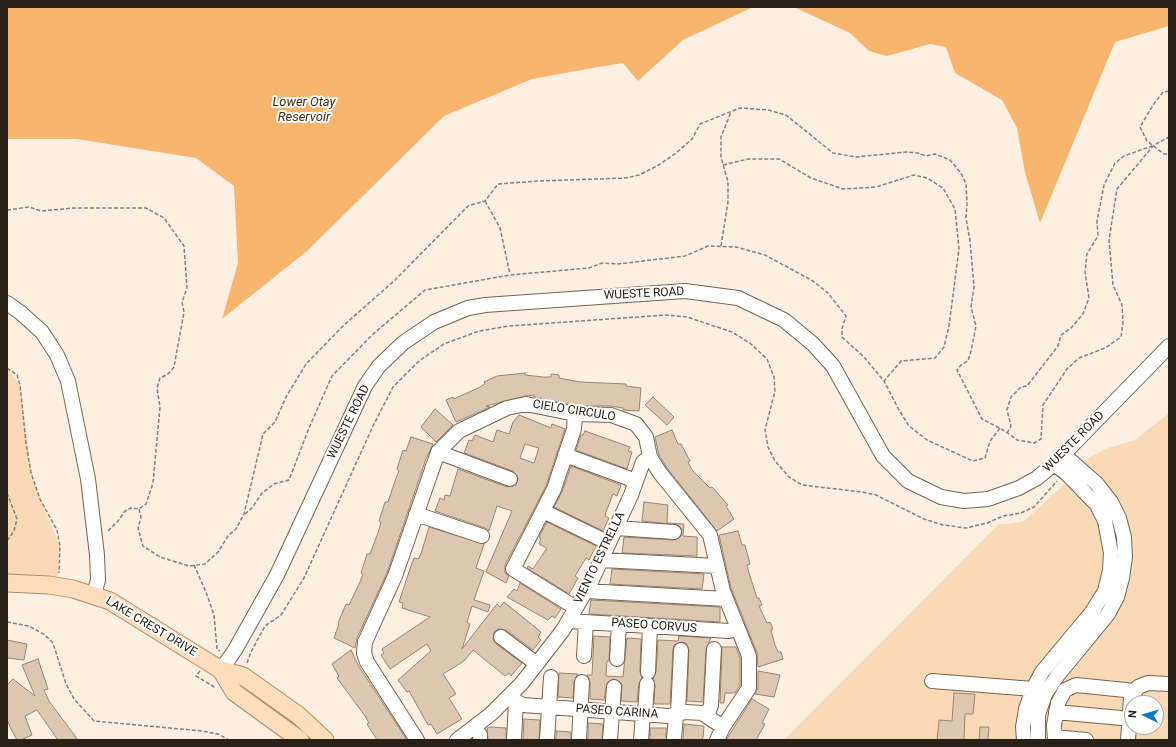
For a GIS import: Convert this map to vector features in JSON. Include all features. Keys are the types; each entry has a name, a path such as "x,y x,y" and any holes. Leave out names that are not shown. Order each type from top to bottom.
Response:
{"main road":[{"name":"LAKE CREST DRIVE","path":"7,583 57,586 94,594 110,601 225,664 298,715 325,740"},
{"name":"LAKE CREST DRIVE","path":"225,664 234,692 300,740"}],"street":[{"name":"WUESTE ROAD","path":"225,664 277,575 365,386 376,371 403,343 434,322 468,308 485,305 685,290 738,298 784,320 813,344 833,366 883,456 908,481 941,497 964,501 988,499 1019,488 1037,478 1054,464 1169,346"},
{"path":"7,304 21,313 42,332 54,349 68,381 88,479 98,580 94,594"},
{"name":"CIELO CIRCULO","path":"417,740 367,662 364,653 365,642 395,576 438,452 459,431 507,408 526,404 575,414 611,415 636,424 646,437 650,457 660,473 710,535 726,599 749,656 749,688 723,727 717,740"},
{"path":"575,414 574,429 554,489 513,570 576,608"},
{"path":"438,452 510,478"},
{"path":"1038,740 1038,715 1045,694 1058,675 1108,614 1117,597 1125,557 1124,537 1119,518 1111,502 1097,484 1063,454"},
{"path":"566,455 636,481"},
{"name":"VIENTO ESTRELLA","path":"457,740 478,734 512,699 569,621 586,591 616,528 643,462 650,457"},
{"path":"1024,740 1023,727 1026,709 1033,689 1042,672 1092,612 1105,591 1110,570 1111,553 1106,528 1097,505 1066,472 1054,464"},
{"path":"543,511 609,543"},
{"path":"416,514 482,536"},
{"path":"616,528 674,532"},
{"path":"601,560 717,566"},
{"path":"586,591 726,599"},
{"name":"PASEO CORVUS","path":"569,621 729,631 738,628"},
{"path":"584,656 586,622"},
{"path":"617,659 619,624"},
{"path":"642,740 650,626"},
{"path":"501,637 537,664"},
{"path":"707,716 711,705 714,649"},
{"path":"674,740 681,650"},
{"path":"547,740 551,677"},
{"path":"932,681 1033,689"},
{"path":"579,740 582,682"},
{"path":"1128,740 1131,698 1135,691 1138,687 1148,683 1169,684"},
{"path":"1086,740 1055,739 1056,712 1058,703 1065,690 1076,685 1135,691"},
{"path":"610,740 614,687"},
{"path":"512,699 514,740"},
{"name":"PASEO CARINA","path":"512,699 523,706 668,716 686,712 702,713 723,727"},
{"path":"1056,712 1120,718"}],"path":[{"path":"1169,91 1163,92 1153,105 1140,127 1147,141 1164,154 1169,154"},
{"path":"721,246 728,202 728,182 723,166 721,137 731,112"},
{"path":"1007,433 1011,426 1007,410 1011,397 1020,387 1027,386 1058,346 1061,335 1071,328 1083,314 1089,298 1085,272 1087,254 1098,236 1097,221 1104,185 1115,162 1124,156 1154,145"},
{"path":"723,166 748,159 779,159 811,178 843,189 876,187 914,175 927,178 944,188 955,209 958,249 949,326 944,347 935,358 901,361 884,380"},
{"path":"485,201 500,228 510,275"},
{"path":"7,210 29,207 41,211 82,208 146,208 164,218 184,246 187,288 182,302 184,312 174,367 168,374 160,378 158,388 159,415 153,483 146,504 139,509 131,508 125,511 110,530 95,538"},
{"path":"244,514 252,508 262,493 274,484 289,480 309,428 332,376 372,334 425,290 510,275 589,268 602,263 618,264 685,256 708,246 736,246 765,255 813,281 828,293 846,316 842,329 842,337 864,357 884,380 899,410 910,426 927,440 973,462 985,458 990,441 1000,428"},
{"path":"243,676 250,652 265,626 281,614 304,578 373,426 393,387 419,361 438,348 479,331 509,326 666,315 687,317 732,332 751,344 767,359 774,377 775,391 765,430 768,447 775,461 789,477 802,485 876,495 914,514 943,525 966,528 987,523 1003,516 1034,507 1060,478"},
{"path":"7,368 17,375 20,385 26,443 32,477 40,499 57,530 61,560 57,586"},
{"path":"7,493 17,519 14,531 7,541"},
{"path":"194,565 214,615 217,649 225,664"},
{"path":"7,622 29,626 45,635 53,643 66,684 74,699 94,721 202,731 218,734 229,740"}],"shaded area":[{"path":"7,368 20,385 33,481 60,546 57,586 7,585"},
{"path":"1169,413 1169,740 784,740 999,524 1010,524 1024,521 1063,486 1080,463 1105,449 1135,440"}],"water":[{"name":"Lower Otay Reservoir","path":"7,7 753,7 683,40 638,81 623,63 598,67 532,79 444,116 307,251 222,319 238,263 234,186 196,158 77,139 7,139"},
{"path":"794,7 1169,7 1169,26 1115,42 1040,223 1025,172 1017,128 1002,100 955,73 946,47 930,44 887,56 869,51 850,33"}],"building":[{"path":"525,373 525,375 543,377 551,377 551,374 559,375 559,378 580,382 626,384 626,386 641,388 639,411 623,410 623,408 611,406 576,406 534,397 534,395 486,406 490,407 456,422 446,400 453,397 454,399 478,388 485,384 484,382 497,376"},
{"path":"653,397 674,417 667,425 645,405"},
{"path":"435,409 453,425 436,442 421,427"},
{"path":"519,415 551,428 552,424 565,429 546,486 505,565 505,573 509,576 506,583 486,572 512,511 497,506 489,531 485,528 435,511 440,498 444,500 445,495 450,496 458,469 507,487 516,485 518,478 513,471 464,453 469,440 472,441 475,435 493,442 497,430 509,434 513,422","holes":["525,444 539,448 534,463 520,458"]},
{"path":"672,430 678,444 681,444 690,461 688,462 692,470 710,488 712,487 728,505 726,506 734,519 717,531 667,468 659,455 655,437"},
{"path":"585,431 630,447 628,451 632,452 627,469 576,450 581,435 583,435"},
{"path":"411,437 433,444 426,459 387,573 357,638 355,648 334,638 339,624 338,623 346,604 349,605 360,582 363,574 361,573 367,554 370,554 379,530 381,522 379,521 385,502 388,502 399,471 397,469 403,450 406,451"},
{"path":"571,466 621,485 617,496 613,494 605,516 609,518 603,531 554,507 562,492"},
{"path":"644,502 668,505 667,523 684,524 683,536 697,537 697,556 622,553 624,537 673,540 681,536 682,529 678,525 642,521"},
{"path":"547,522 596,546 589,560 586,558 575,576 578,578 569,594 527,568 528,566 533,569 547,548 539,544 541,538 539,537"},
{"path":"429,527 484,544 476,568 484,571 474,600 490,605 488,612 472,606 467,622 470,624 462,649 497,604 500,607 504,602 541,632 538,637 541,640 533,650 506,630 498,629 494,632 493,640 496,644 522,663 511,676 509,673 505,676 473,650 464,661 443,674 456,694 449,698 462,719 437,734 431,724 428,725 409,691 407,692 398,680 431,651 427,644 390,669 381,655 384,653 382,649 430,617 402,608 403,603 399,602 414,558 418,559 421,554"},
{"path":"738,531 742,545 745,545 750,564 747,565 757,598 759,598 762,605 759,606 767,623 770,622 773,629 771,630 775,645 778,652 781,652 783,659 758,667 757,653 731,588 719,535"},
{"path":"612,569 704,574 702,589 610,584"},
{"path":"520,583 561,609 555,618 552,616 548,620 507,597 514,589 517,591"},
{"path":"591,600 720,607 720,622 589,614"},
{"path":"594,636 610,637 609,661 607,661 606,676 623,677 627,638 641,639 640,672 642,678 639,683 637,702 621,701 622,684 614,679 607,683 604,700 590,699 590,682 587,675 592,675"},
{"path":"679,636 711,638 706,649 703,702 687,701 689,650 686,643 681,642 674,645 673,650 670,704 654,704 655,685 653,678 656,672 658,640 678,641"},
{"path":"7,640 27,644 24,660 7,658"},
{"path":"722,647 736,647 740,658 740,685 735,693 725,693 724,703 720,703"},
{"path":"351,650 358,665 407,740 377,740 367,724 369,723 365,716 337,678 339,676 332,664"},
{"path":"38,659 48,689 44,690 49,701 78,740 58,740 37,710 25,716 32,735 21,740 17,740 10,727 7,719 7,685 13,679 35,696 22,665"},
{"path":"758,671 780,675 774,697 755,694 758,688"},
{"path":"559,673 578,674 574,681 573,698 558,697"},
{"path":"954,693 975,694 973,714 965,714 964,740 937,740 939,720 952,721"},
{"path":"752,699 769,709 762,723 765,724 756,740 726,740"},
{"path":"524,719 540,720 539,740 523,740"},
{"path":"588,723 603,724 602,740 588,740"},
{"path":"684,724 704,726 703,738 701,740 683,740"},
{"path":"980,727 989,727 988,740 979,740"},
{"path":"487,728 506,728 506,740 488,740"},
{"path":"650,728 666,728 666,740 650,740"},
{"path":"556,731 571,732 571,740 556,740"}]}
